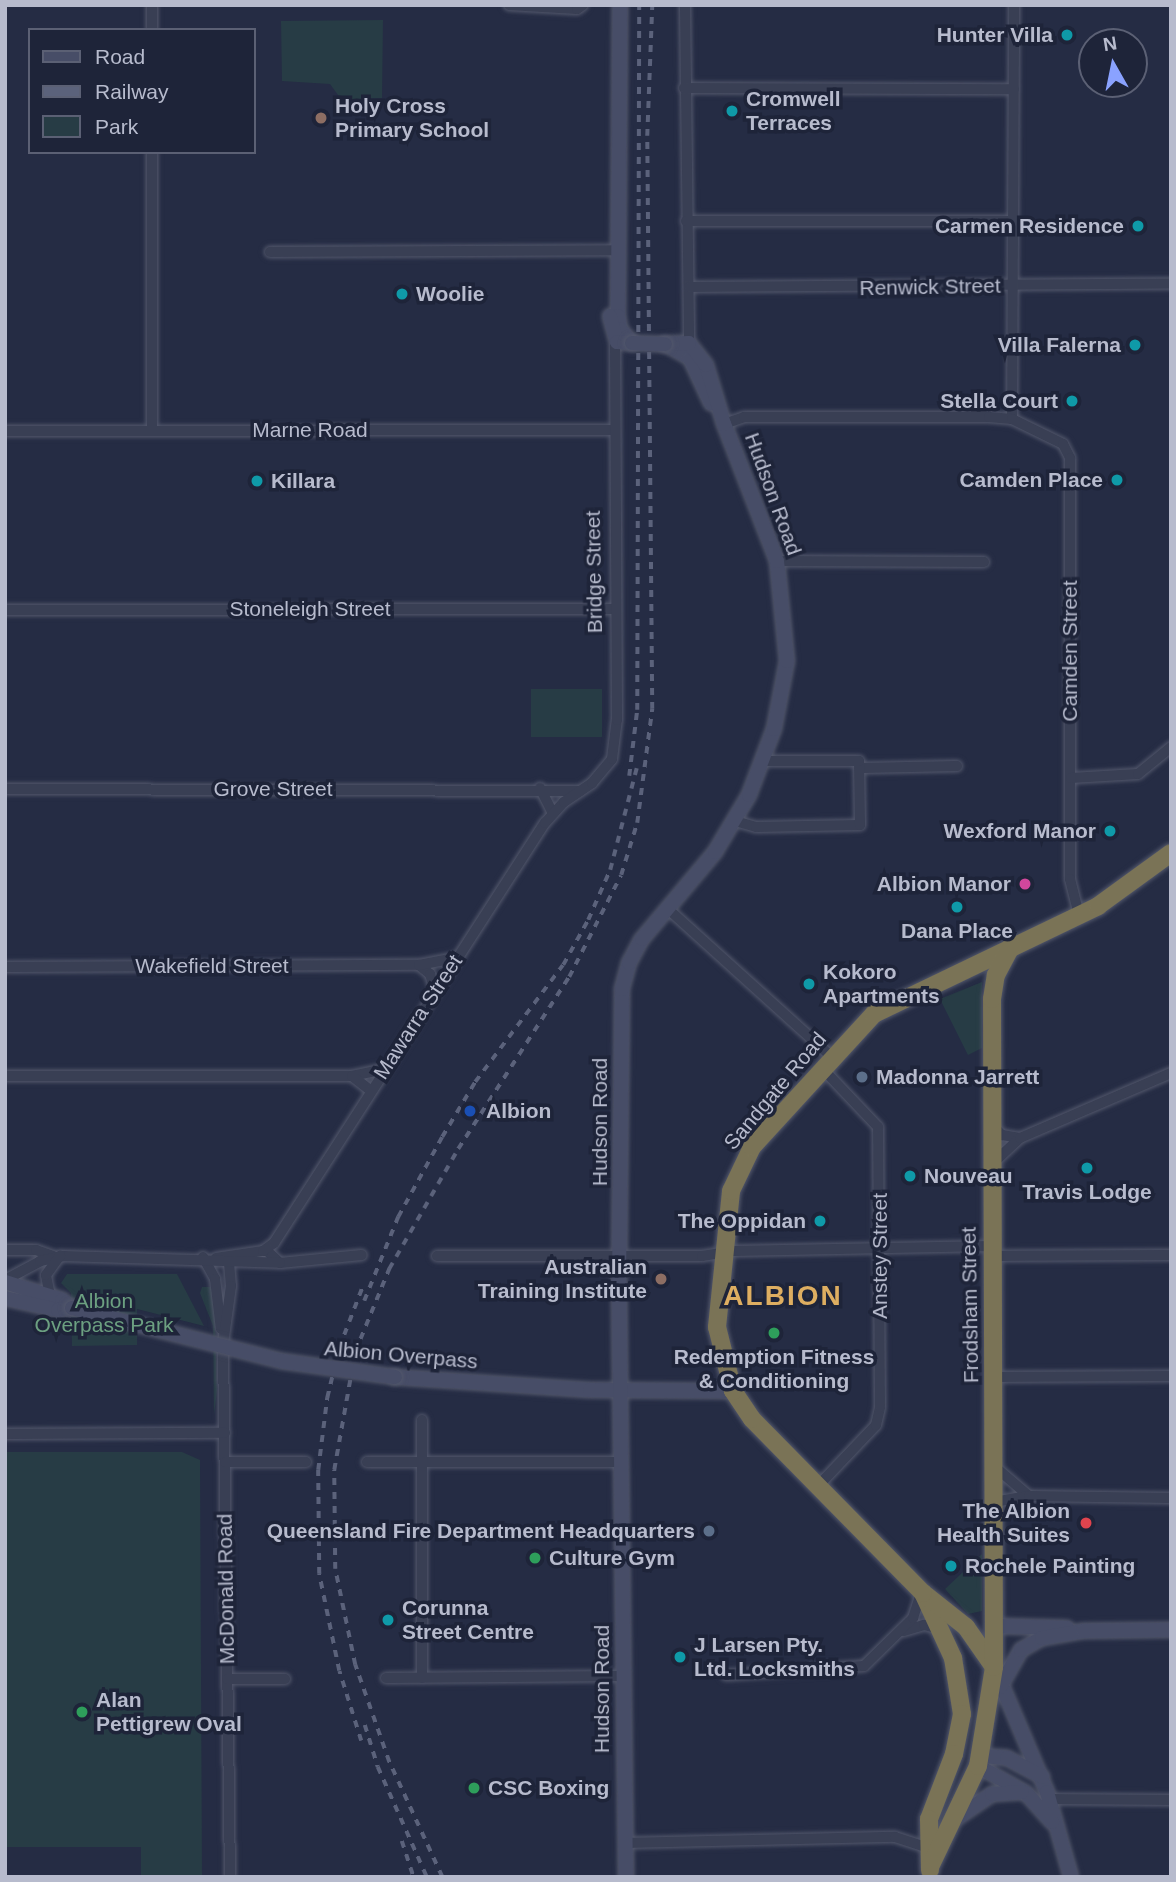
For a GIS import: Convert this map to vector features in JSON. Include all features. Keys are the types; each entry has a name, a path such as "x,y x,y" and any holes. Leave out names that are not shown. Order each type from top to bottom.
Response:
{"highway":[{"name":"Sandgate Road","path":"998,1674 966,1627 922,1592 747,1413 733,1391 722,1361 716,1327 722,1253 731,1191 741,1164 827,1062 883,1007 1110,899 1171,853"},
{"name":"Frodsham Street","path":"998,1674 995,1626 992,991 1011,947"},
{"name":"Sandgate Road","path":"922,1592 941,1629 956,1669 961,1707 955,1754 929,1819 926,1847"},
{"path":"966,1627 995,1626"},
{"path":"961,1707 967,1662 979,1643 995,1626"},
{"path":"930,1872 979,1761 998,1674"},
{"path":"955,1754 979,1761"},
{"path":"926,1847 930,1872"}],"main road":[{"name":"Bridge Street","path":"620,5 617,258 619,324 632,343"},
{"name":"Bridge Street","path":"615,339 610,301 617,258"},
{"path":"615,339 622,345 665,344 687,348"},
{"name":"Hudson Road","path":"626,1877 622,1676 622,989 632,956 735,821 764,761 784,692 787,661 777,561 724,424 704,358 687,348"},
{"name":"Albion Overpass","path":"5,1281 50,1296 72,1308 282,1361 395,1377 621,1390 733,1391"},
{"name":"Albion Overpass","path":"5,1298 50,1309 72,1308"},
{"path":"995,1626 1083,1631 1171,1630"},
{"path":"998,1674 1029,1644 1083,1631"},
{"name":"Sandgate Road","path":"998,1674 1042,1777 1038,1798"},
{"path":"979,1761 1007,1758 1042,1777"},
{"name":"Sandgate Road","path":"979,1761 1038,1798 1052,1823 1071,1877"},
{"path":"954,1820 992,1794 1038,1798"}],"street":[{"path":"152,5 152,28"},
{"path":"509,5 577,9 583,5"},
{"path":"685,5 687,348"},
{"path":"724,424 744,417 1012,419 1014,5"},
{"path":"684,88 1014,89"},
{"path":"152,154 152,430"},
{"path":"686,221 1013,221"},
{"path":"270,252 617,258"},
{"name":"Renwick Street","path":"688,288 1171,284"},
{"name":"Bridge Street","path":"580,791 603,771 615,745 615,339"},
{"name":"Camden Street","path":"1012,419 1063,444 1070,458 1070,879 1079,915"},
{"name":"Marne Road","path":"5,431 614,430"},
{"path":"777,561 984,562"},
{"name":"Stoneleigh Street","path":"5,610 615,609"},
{"path":"1070,778 1138,774 1171,747"},
{"path":"735,821 756,827 858,827 862,768 856,760 764,761"},
{"path":"862,768 957,766"},
{"path":"540,788 553,813"},
{"name":"Grove Street","path":"5,789 540,788 580,791"},
{"name":"Mawarra Street","path":"266,1250 455,958 553,813 580,791"},
{"name":"Anstey Street","path":"667,908 827,1062 877,1122 880,1249 879,1420 818,1486"},
{"name":"Wakefield Street","path":"5,967 419,965 455,958"},
{"path":"419,965 430,974 435,990"},
{"path":"5,1076 352,1076 385,1069"},
{"path":"991,1164 1020,1138 1171,1073"},
{"path":"352,1076 371,1091"},
{"path":"992,1125 1002,1135 1020,1138"},
{"path":"438,1256 621,1256 880,1249 1171,1255"},
{"path":"5,1250 60,1256 216,1258 266,1250 280,1263"},
{"path":"216,1258 229,1263 280,1263 362,1255"},
{"path":"5,1281 40,1261 60,1256"},
{"path":"50,1296 46,1275 60,1256"},
{"name":"McDonald Road","path":"203,1257 215,1282 223,1344 230,1877"},
{"name":"McDonald Road","path":"223,1344 231,1291 229,1263"},
{"path":"993,1377 1171,1376"},
{"path":"422,1420 422,1678"},
{"path":"5,1434 225,1433"},
{"path":"225,1462 306,1462"},
{"path":"368,1462 622,1462"},
{"path":"994,1466 1029,1496"},
{"path":"994,1502 1029,1496 1171,1498"},
{"path":"726,1675 856,1669 869,1663 900,1633 917,1610 922,1592"},
{"path":"900,1633 921,1626 941,1629"},
{"path":"386,1678 622,1676"},
{"path":"227,1679 285,1679"},
{"path":"1038,1798 1171,1800"},
{"path":"624,1843 895,1837 926,1847"}],"green space":[{"path":"383,20 382,98 352,99 338,95 330,84 282,81 281,21"},
{"path":"531,689 602,689 602,737 531,737"},
{"path":"982,982 982,1048 968,1055 940,999"},
{"name":"Albion Overpass Park","path":"67,1274 177,1274 204,1326 137,1309 137,1345 72,1346 71,1293 61,1283"},
{"path":"202,1287 212,1287 215,1315 217,1391 214,1415 213,1326 200,1293"},
{"path":"5,1452 182,1452 200,1460 202,1877 141,1877 141,1847 5,1847"},
{"path":"982,1554 982,1611 968,1614 945,1589"}],"railway":[{"path":"629,776 637,710 639,5"},
{"path":"442,1877 389,1762 355,1665 335,1569 334,1470 355,1352 389,1269 458,1149 569,977 621,875 637,823 652,709 647,136 652,5"},
{"path":"364,1301 398,1217 442,1137 475,1082 563,965 588,920 610,870 637,766"},
{"path":"361,1741 339,1671 319,1574 318,1470 327,1398 339,1348 362,1288"},
{"path":"365,1725 378,1767 427,1877"},
{"path":"402,1841 414,1877"}],"place":[{"name":"Hunter Villa","path":"1067,35"},
{"name":"Cromwell Terraces","path":"732,111"},
{"name":"Holy Cross Primary School","path":"321,118"},
{"name":"Carmen Residence","path":"1138,226"},
{"name":"Woolie","path":"402,294"},
{"name":"Villa Falerna","path":"1135,345"},
{"name":"Stella Court","path":"1072,401"},
{"name":"Camden Place","path":"1117,480"},
{"name":"Killara","path":"257,481"},
{"name":"Wexford Manor","path":"1110,831"},
{"name":"Albion Manor","path":"1025,884"},
{"name":"Dana Place","path":"957,907"},
{"name":"Kokoro Apartments","path":"809,984"},
{"name":"Madonna Jarrett","path":"862,1077"},
{"name":"Albion","path":"470,1111"},
{"name":"Travis Lodge","path":"1087,1168"},
{"name":"Nouveau","path":"910,1176"},
{"name":"The Oppidan","path":"820,1221"},
{"name":"Australian Training Institute","path":"661,1279"},
{"name":"Redemption Fitness & Conditioning","path":"774,1333"},
{"name":"The Albion Health Suites","path":"1086,1523"},
{"name":"Queensland Fire Department Headquarters","path":"709,1531"},
{"name":"Culture Gym","path":"535,1558"},
{"name":"Rochele Painting","path":"951,1566"},
{"name":"Corunna Street Centre","path":"388,1620"},
{"name":"J Larsen Pty. Ltd. Locksmiths","path":"680,1657"},
{"name":"Alan Pettigrew Oval","path":"82,1712"},
{"name":"CSC Boxing","path":"474,1788"}],"district":[{"name":"ALBION","path":"783,1296"}]}
